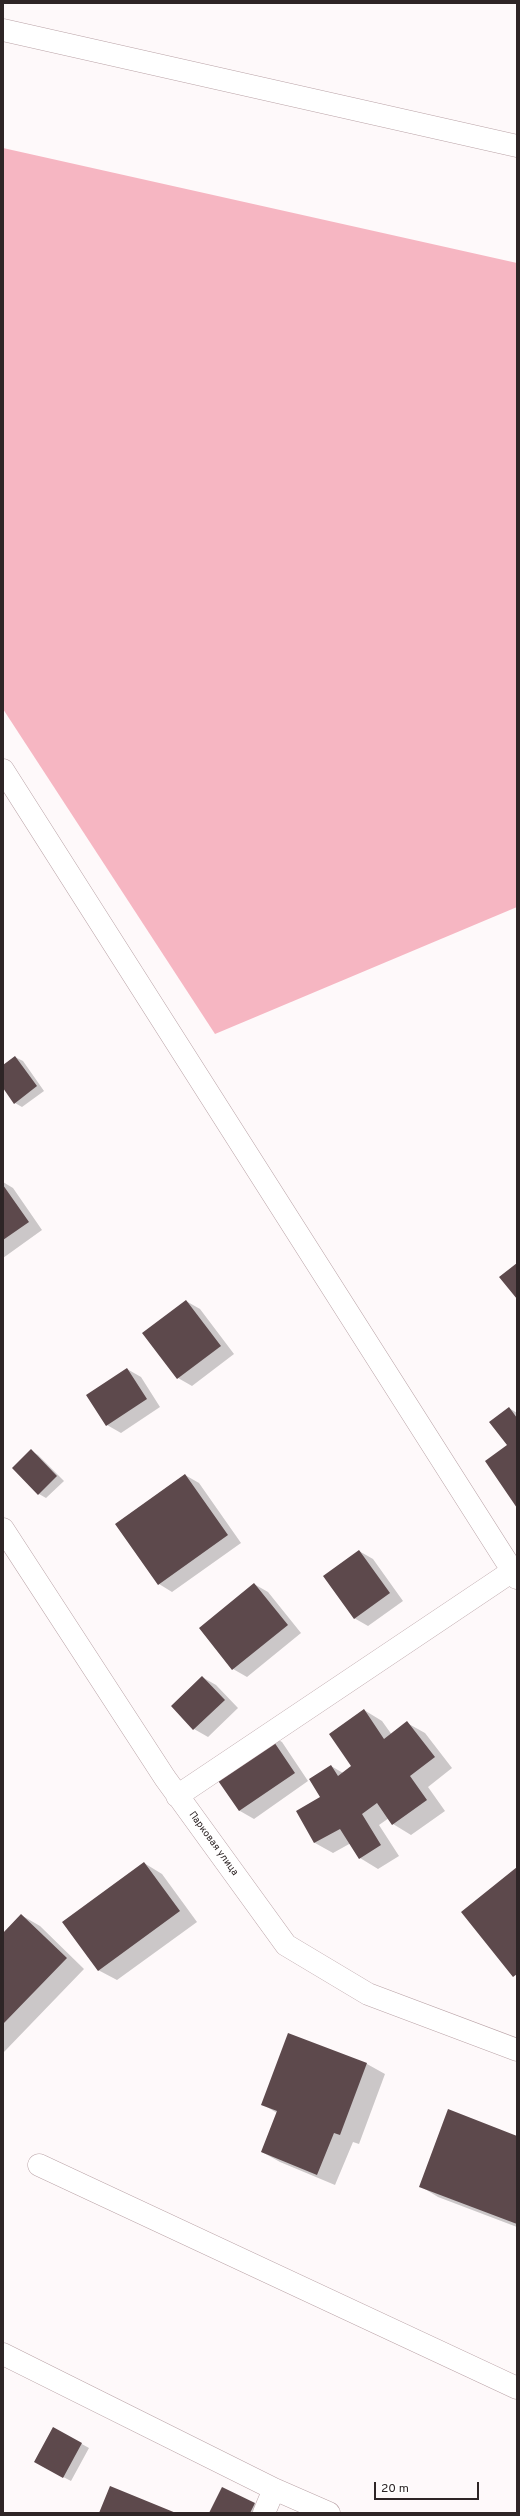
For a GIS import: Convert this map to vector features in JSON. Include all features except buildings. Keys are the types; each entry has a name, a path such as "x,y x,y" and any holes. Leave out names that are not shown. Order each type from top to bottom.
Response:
{"street":[{"path":"3,30 517,146"},
{"path":"3,770 515,1572 177,1796"},
{"name":"Парковая улица","path":"3,1529 9,1546 177,1796 286,1945 368,1994 517,2050"},
{"path":"39,2165 517,2388"},
{"path":"3,2354 274,2489 329,2513"},
{"path":"264,2513 274,2489"}],"shaded area":[{"path":"3,148 517,263 517,907 215,1034 3,709"}]}
